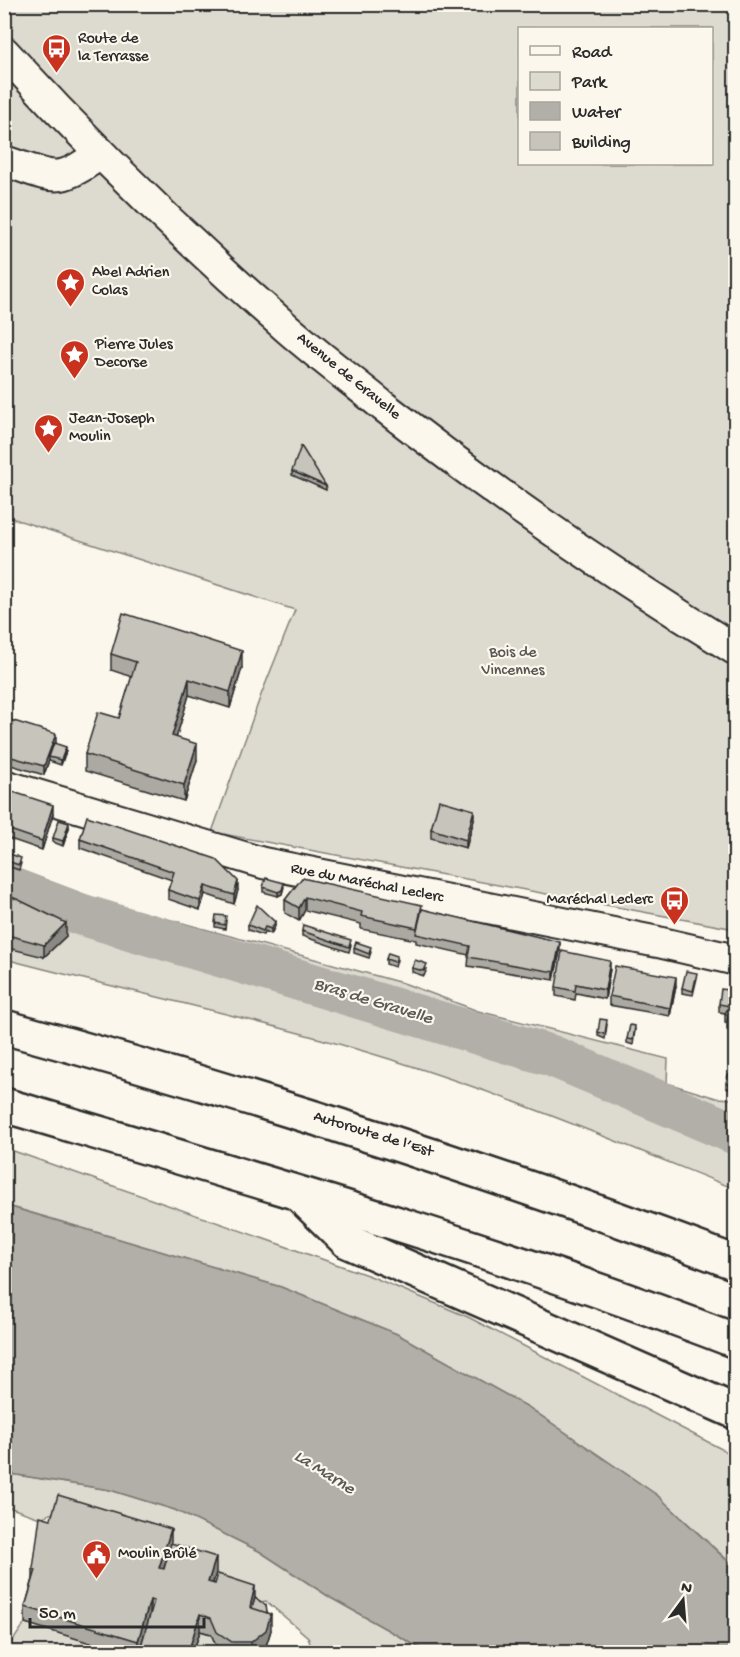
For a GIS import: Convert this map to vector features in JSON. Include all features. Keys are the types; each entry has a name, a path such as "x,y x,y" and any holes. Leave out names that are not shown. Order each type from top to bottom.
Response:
{"highway":[{"name":"Autoroute de l’Est","path":"4,1027 172,1073 409,1146 577,1203 735,1263"},
{"path":"4,1105 295,1191 648,1307 735,1341"},
{"path":"295,1191 347,1241 735,1412"}],"street":[{"name":"Avenue de Gravelle","path":"4,52 99,154 280,322 444,454 586,556 735,650"},
{"path":"4,161 58,178 77,171 99,154"},
{"name":"Rue du Maréchal Leclerc","path":"4,785 263,863 658,942 735,960"}],"green space":[{"name":"Bois de Vincennes","path":"5,5 735,5 735,929 212,832 261,695 295,610 5,516"},
{"path":"4,864 102,901 406,984 478,1011 668,1059 667,1083 716,1098 735,1099 735,1189 524,1105 396,1061 250,1020 5,959"},
{"path":"5,1148 370,1276 468,1317 735,1456 735,1567 657,1495 528,1407 397,1334 281,1287 5,1205"},
{"path":"5,1473 110,1490 175,1510 259,1551 331,1598 427,1652 304,1652 311,1647 308,1637 266,1601 255,1603 58,1511 40,1518 5,1506"},
{"path":"25,1623 123,1652 5,1652"},
{"path":"200,1631 211,1634 222,1652 193,1652"}],"water":[{"name":"La Marne","path":"4,1205 281,1287 397,1334 528,1407 657,1495 735,1568 735,1652 427,1652 331,1598 259,1551 175,1510 110,1490 5,1473"}],"building":[{"path":"301,446 326,486 292,471"},
{"path":"123,613 242,651 230,692 189,679 172,736 197,744 184,785 85,754 98,712 119,718 136,662 111,654"},
{"path":"4,718 56,734 44,766 4,755"},
{"path":"54,743 66,747 61,760 49,757"},
{"path":"4,789 53,805 42,841 4,828"},
{"path":"439,800 474,810 466,840 431,829"},
{"path":"87,816 216,859 238,881 234,895 205,886 200,901 168,890 174,872 80,839"},
{"path":"59,820 69,823 63,841 53,838"},
{"path":"10,854 21,858 19,865 7,861"},
{"path":"266,878 284,883 282,890 278,892 263,887"},
{"path":"302,878 422,905 417,928 361,916 362,912 305,897 299,908 285,900"},
{"path":"4,894 66,923 44,945 4,934"},
{"path":"257,905 275,922 271,929 265,927 263,931 248,925"},
{"path":"422,909 560,942 554,972 468,957 470,946 416,934"},
{"path":"216,915 226,916 225,925 215,923"},
{"path":"303,925 351,940 349,947 302,931"},
{"path":"356,942 371,947 369,954 354,948"},
{"path":"562,951 610,961 605,990 576,984 575,991 556,987"},
{"path":"388,953 397,956 395,962 386,959"},
{"path":"415,960 427,964 424,971 412,968"},
{"path":"615,966 676,977 670,1008 609,996"},
{"path":"686,971 697,973 693,991 682,988"},
{"path":"721,989 735,991 735,1023 727,1021 728,1015 725,1013 730,1006 719,1004"},
{"path":"600,1019 607,1020 605,1034 598,1032"},
{"path":"630,1025 635,1026 633,1040 627,1039"},
{"path":"728,1075 735,1076 735,1091 731,1090 732,1085 726,1083"},
{"name":"Moulin Brûlé","path":"58,1495 171,1529 159,1568 164,1569 171,1543 216,1557 208,1582 215,1584 218,1574 255,1586 250,1607 271,1614 266,1630 251,1642 232,1642 217,1632 211,1618 200,1614 188,1653 139,1653 154,1601 150,1600 138,1641 25,1607 36,1570 33,1569 40,1516 51,1519"},
{"path":"255,1598 266,1605 267,1613 252,1608"}],"waterway":[{"name":"Bras de Gravelle","path":"4,886 73,912 552,1056 736,1134"}],"place":[{"name":"Route de la Terrasse","path":"57,74"},
{"name":"Abel Adrien Colas","path":"71,308"},
{"name":"Pierre Jules Decorse","path":"74,380"},
{"name":"Jean-Joseph Moulin","path":"48,454"},
{"name":"Maréchal Leclerc","path":"674,926"},
{"name":"Moulin Brûlé","path":"97,1580"}]}
